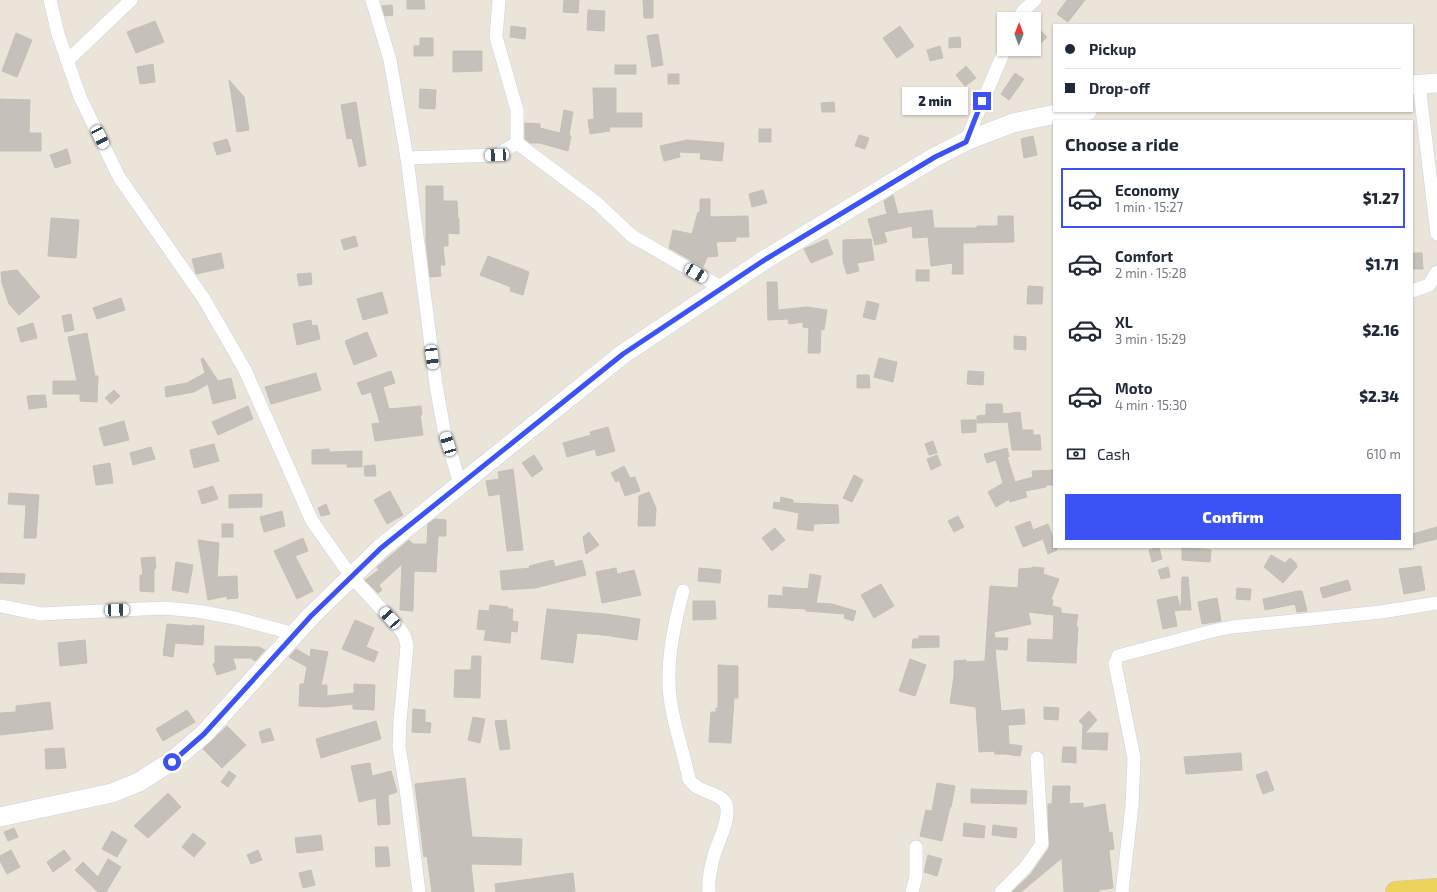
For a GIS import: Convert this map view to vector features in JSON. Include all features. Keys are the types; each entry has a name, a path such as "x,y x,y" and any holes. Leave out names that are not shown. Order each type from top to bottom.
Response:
{"main road":[{"path":"1396,892 1437,889"}],"street":[{"path":"50,0 58,34 80,97 119,176 204,299 245,370 312,521 351,576 400,629 405,638 407,646 399,747 419,892"},
{"path":"68,61 131,0"},
{"path":"372,0 390,60 407,158 436,385 444,430 460,484"},
{"path":"498,0 496,36 517,110 517,143"},
{"path":"1022,12 1035,0"},
{"path":"966,142 1002,56"},
{"path":"1423,84 1437,234"},
{"path":"0,817 112,793 139,782 172,762 204,734 311,616 381,548 623,354 766,259 935,157 966,142 1013,123 1052,115 1078,112"},
{"path":"407,158 497,155 517,143"},
{"path":"517,143 597,203 632,236 722,288"},
{"path":"1413,290 1429,285 1437,272"},
{"path":"683,591 672,633 670,651 668,686 673,715 689,778 693,785 697,788 721,798 726,804 727,815 714,856 709,878 709,892"},
{"path":"1122,892 1132,806 1134,758 1116,664 1118,656 1232,627 1381,612 1437,603"},
{"path":"0,606 40,614 163,608 197,611 235,618 295,634"},
{"path":"1000,892 1025,868 1042,844 1037,758"},
{"path":"912,892 916,876 916,847"}],"building":[{"path":"407,0 424,0 425,9 407,9"},
{"path":"564,0 579,0 578,13 563,12"},
{"path":"643,0 653,0 653,18 644,18"},
{"path":"1067,0 1085,0 1068,22 1057,14"},
{"path":"392,5 393,15 385,16 382,6"},
{"path":"588,10 605,11 604,31 587,30"},
{"path":"155,21 164,42 136,53 127,32"},
{"path":"511,26 526,28 525,39 510,37"},
{"path":"900,26 914,46 897,58 883,38"},
{"path":"1041,31 1047,37 1041,43"},
{"path":"16,33 32,40 17,77 2,71"},
{"path":"658,34 663,65 652,67 647,36"},
{"path":"960,37 961,47 949,48 949,38"},
{"path":"420,38 433,38 433,56 414,56 414,46 420,46"},
{"path":"940,46 943,58 930,61 927,50"},
{"path":"453,51 482,51 482,71 453,72"},
{"path":"153,64 155,82 140,84 137,67"},
{"path":"615,65 636,65 636,74 615,74"},
{"path":"966,66 976,78 965,86 956,75"},
{"path":"1015,73 1024,79 1009,100 1001,94"},
{"path":"668,74 679,74 679,84 668,84"},
{"path":"229,80 244,97 249,130 237,132"},
{"path":"593,88 616,88 616,113 642,113 642,127 609,127 610,131 590,134 588,120 594,119"},
{"path":"420,89 436,90 435,109 419,108"},
{"path":"0,99 30,100 29,133 41,133 41,151 0,151"},
{"path":"356,102 366,165 359,167 352,138 347,139 341,105"},
{"path":"834,102 835,112 822,112 821,103"},
{"path":"564,110 573,112 568,151 540,143 530,143 525,139 525,123 540,124 540,128 560,133"},
{"path":"759,129 771,129 771,142 759,142"},
{"path":"859,135 869,138 865,149 855,146"},
{"path":"1033,136 1037,155 1024,158 1021,139"},
{"path":"227,139 231,151 217,155 213,143"},
{"path":"687,140 724,143 722,161 700,159 701,153 679,152 680,157 664,161 660,146"},
{"path":"67,149 71,163 55,168 50,155"},
{"path":"426,186 443,186 443,201 457,201 459,234 448,233 448,246 443,246 445,265 440,265 441,276 430,277 426,240"},
{"path":"763,190 767,203 752,207 749,194"},
{"path":"893,195 898,214 932,210 934,228 977,228 977,226 998,226 998,216 1013,216 1014,242 963,243 963,274 952,274 953,263 931,266 928,237 913,238 912,226 884,232 887,242 875,245 868,219 887,214 884,201"},
{"path":"700,199 710,199 710,217 748,216 749,237 736,237 736,241 716,242 718,256 707,257 703,267 669,248 673,230 692,234 698,212 700,213"},
{"path":"51,218 79,220 76,258 48,256"},
{"path":"355,236 358,246 344,250 341,240"},
{"path":"827,239 833,254 811,263 804,249"},
{"path":"871,239 874,260 857,263 859,271 847,274 843,261 843,240"},
{"path":"221,253 224,268 196,274 192,259"},
{"path":"1413,253 1422,253 1423,269 1413,269"},
{"path":"488,256 529,272 523,295 510,291 511,287 480,275"},
{"path":"17,270 40,297 19,315 9,304 2,283 1,272"},
{"path":"916,270 929,270 929,281 916,281"},
{"path":"311,273 312,284 299,286 297,274"},
{"path":"767,282 777,282 778,310 807,307 827,310 824,330 821,329 820,353 808,353 809,328 803,327 803,322 789,324 788,319 768,320"},
{"path":"1028,286 1043,287 1042,304 1027,304"},
{"path":"382,292 388,313 363,320 357,299"},
{"path":"121,298 125,310 97,319 93,308"},
{"path":"867,301 879,304 875,320 863,317"},
{"path":"71,314 74,330 65,332 62,316"},
{"path":"311,320 312,326 317,325 320,339 297,345 293,324"},
{"path":"33,323 37,338 21,342 17,328"},
{"path":"367,332 377,356 354,365 345,341"},
{"path":"87,333 95,376 98,376 97,402 80,401 80,394 53,394 53,381 77,381 68,337"},
{"path":"1014,336 1026,337 1026,350 1014,349"},
{"path":"203,358 218,381 231,378 236,398 213,404 208,384 194,392 166,397 165,387 187,383 205,373 201,359"},
{"path":"879,358 897,362 893,382 874,377"},
{"path":"391,371 395,383 383,387 389,409 421,406 422,415 420,415 423,435 375,441 372,424 380,423 371,392 362,395 357,383"},
{"path":"968,371 984,372 983,385 967,384"},
{"path":"316,373 321,390 271,404 265,387"},
{"path":"857,375 869,375 870,388 857,388"},
{"path":"114,390 120,396 111,404 105,398"},
{"path":"45,395 47,407 29,409 27,396"},
{"path":"986,404 1002,404 1003,414 1020,412 1022,430 1033,430 1033,435 1040,435 1041,450 1012,450 1008,422 977,423 977,416 986,415"},
{"path":"248,406 253,419 218,435 212,422"},
{"path":"961,420 976,420 976,432 962,433"},
{"path":"124,421 129,440 104,446 99,428"},
{"path":"608,427 615,451 597,456 595,449 567,457 563,443 591,435 590,432"},
{"path":"933,441 937,453 929,455 925,444"},
{"path":"214,444 219,461 194,468 190,450"},
{"path":"151,447 155,459 133,465 130,453"},
{"path":"1007,448 1009,457 1007,457 1015,482 1033,477 1032,471 1053,470 1053,485 1046,485 1046,487 1025,491 1027,497 1010,502 1009,499 996,507 988,492 1003,483 996,460 987,463 984,454"},
{"path":"329,449 329,452 362,451 362,467 347,467 347,464 312,464 312,450"},
{"path":"534,455 543,469 532,477 522,463"},
{"path":"937,455 941,465 931,470 927,459"},
{"path":"110,463 113,483 96,485 93,466"},
{"path":"375,465 376,476 365,476 364,466"},
{"path":"624,466 630,478 635,477 640,491 625,496 619,480 616,482 611,473"},
{"path":"513,469 523,550 507,551 500,494 489,496 486,481 499,479 498,472"},
{"path":"854,475 863,480 852,502 843,498"},
{"path":"213,486 218,499 202,504 198,491"},
{"path":"390,491 403,515 387,524 374,500"},
{"path":"649,492 656,508 655,526 638,526 639,496"},
{"path":"9,493 39,495 36,538 24,538 26,505 8,504"},
{"path":"262,494 262,507 229,508 229,495"},
{"path":"781,497 793,500 793,503 838,505 839,523 814,524 813,531 797,529 799,513 773,508 774,502 780,503"},
{"path":"326,504 330,514 321,516 318,508"},
{"path":"282,511 285,526 264,532 260,517"},
{"path":"958,516 964,527 954,532 948,521"},
{"path":"435,519 446,520 446,536 438,536 436,572 414,571 413,611 400,610 402,564 379,585 382,590 378,593 365,580 379,570 377,567 409,540 413,544 427,544 428,524"},
{"path":"1030,521 1033,530 1048,524 1053,538 1053,548 1056,548 1057,550 1048,554 1043,539 1023,547 1015,527"},
{"path":"222,524 233,524 233,537 222,537"},
{"path":"1437,527 1437,539 1413,545 1413,534"},
{"path":"775,528 785,540 772,551 762,538"},
{"path":"589,532 599,545 586,554 583,537"},
{"path":"303,538 308,551 295,556 313,591 297,599 274,551"},
{"path":"198,540 219,543 217,577 237,576 238,598 227,599 227,596 208,600"},
{"path":"1159,548 1162,559 1152,562 1149,550"},
{"path":"1182,548 1211,550 1210,562 1182,560"},
{"path":"1271,555 1285,563 1290,558 1296,563 1297,567 1283,583 1264,567"},
{"path":"155,557 156,568 154,569 154,592 140,591 140,575 143,575 141,558"},
{"path":"553,560 555,567 582,560 586,575 535,588 502,590 500,571 530,568 529,566"},
{"path":"176,562 193,565 188,593 172,590"},
{"path":"1421,566 1425,590 1404,594 1399,569"},
{"path":"1032,567 1044,568 1043,574 1059,579 1051,599 1053,600 1052,606 1061,608 1061,613 1078,615 1076,627 1078,627 1076,663 1027,661 1028,639 1053,640 1054,615 1028,612 1031,624 994,632 995,638 1008,638 1007,650 995,649 1001,711 1024,709 1025,724 1008,725 1009,744 1022,746 1020,756 995,754 994,751 979,752 976,707 950,703 954,676 954,661 985,661 990,586 1018,588 1019,569"},
{"path":"1168,567 1170,577 1161,579 1158,570"},
{"path":"616,568 617,574 634,570 641,595 602,603 596,572"},
{"path":"699,568 721,570 720,583 698,581"},
{"path":"0,573 25,574 24,584 0,583"},
{"path":"810,574 821,576 816,603 832,604 856,611 853,621 844,618 845,614 806,611 806,609 768,607 769,595 783,596 783,587 808,589"},
{"path":"1182,577 1188,577 1191,610 1181,610"},
{"path":"1348,580 1351,590 1323,598 1320,588"},
{"path":"881,584 894,606 874,618 861,595"},
{"path":"1237,588 1251,589 1250,600 1236,599"},
{"path":"1302,591 1307,611 1297,612 1295,604 1265,610 1263,599"},
{"path":"1177,596 1181,610 1174,611 1177,626 1163,629 1157,600"},
{"path":"1217,598 1221,621 1202,624 1198,602"},
{"path":"693,601 715,601 716,619 693,620"},
{"path":"490,605 513,609 512,621 518,622 517,632 511,631 510,643 484,640 486,630 477,629 479,610 489,611"},
{"path":"547,609 605,614 640,619 637,640 577,633 573,663 541,659"},
{"path":"355,620 374,628 366,647 378,652 374,662 342,649"},
{"path":"167,624 204,626 203,645 175,643 173,657 163,655"},
{"path":"919,636 939,636 939,647 912,648 913,639 919,639"},
{"path":"85,640 87,663 60,666 58,643"},
{"path":"215,646 259,647 265,650 255,661 251,658 233,658 236,669 217,675 213,664 215,663"},
{"path":"296,649 310,657 311,649 328,652 321,685 327,685 327,696 354,693 354,684 375,685 374,710 353,709 353,704 326,707 299,706 300,684 304,684 307,667 289,657"},
{"path":"472,656 481,656 480,698 454,697 455,670 471,670"},
{"path":"910,659 926,665 915,696 899,691"},
{"path":"718,665 738,666 738,698 734,698 731,743 709,742 711,712 716,712 716,708 718,708"},
{"path":"50,702 53,729 0,735 0,713 16,712 16,706"},
{"path":"1044,707 1059,708 1058,720 1044,719"},
{"path":"413,709 425,710 425,722 431,723 430,733 412,732"},
{"path":"187,710 195,722 163,741 156,729"},
{"path":"1089,711 1097,720 1085,733 1108,733 1107,750 1082,749 1083,725 1079,721"},
{"path":"473,717 485,719 480,743 468,740"},
{"path":"506,720 510,749 500,750 495,721"},
{"path":"376,721 381,739 321,758 316,739"},
{"path":"227,726 246,745 222,768 203,749"},
{"path":"270,728 274,740 262,743 259,732"},
{"path":"1063,747 1076,747 1076,763 1062,762"},
{"path":"64,748 66,768 46,769 45,749"},
{"path":"1241,753 1242,770 1186,774 1184,757"},
{"path":"370,763 372,776 391,771 397,792 388,795 390,824 378,825 376,798 359,802 351,766"},
{"path":"229,771 236,776 228,787 221,782"},
{"path":"1267,771 1274,790 1263,794 1256,775"},
{"path":"465,778 472,837 522,839 521,865 471,864 474,892 432,892 427,856 424,857 415,784"},
{"path":"937,783 955,786 942,841 920,836 926,810 932,811"},
{"path":"1053,786 1070,786 1069,804 1083,803 1083,808 1105,804 1109,833 1112,832 1114,849 1109,850 1113,888 1099,890 1099,892 1064,892 1062,858 1021,892 1012,892 1031,874 1049,848 1048,804 1052,804"},
{"path":"971,789 1027,791 1026,804 971,803"},
{"path":"168,793 181,807 148,838 134,826"},
{"path":"964,823 985,826 984,838 963,836"},
{"path":"993,825 1017,828 1016,838 992,835"},
{"path":"14,828 18,837 8,841 4,832"},
{"path":"112,831 127,840 117,857 102,849"},
{"path":"193,833 206,843 194,857 182,847"},
{"path":"321,835 323,850 297,853 295,838"},
{"path":"375,847 388,847 390,866 376,867"},
{"path":"11,850 20,867 7,874 0,861 0,856"},
{"path":"64,850 71,859 53,872 47,862"},
{"path":"258,850 262,860 251,864 247,855"},
{"path":"928,855 942,859 937,876 924,872"},
{"path":"108,859 121,867 106,892 98,892 75,870 83,862 98,877"},
{"path":"311,870 315,885 303,888 299,873"},
{"path":"573,873 575,892 496,892 495,884"}],"route":[{"path":"172,762 204,734 311,616 381,548 623,354 766,259 935,157 966,142 982,101"}]}
